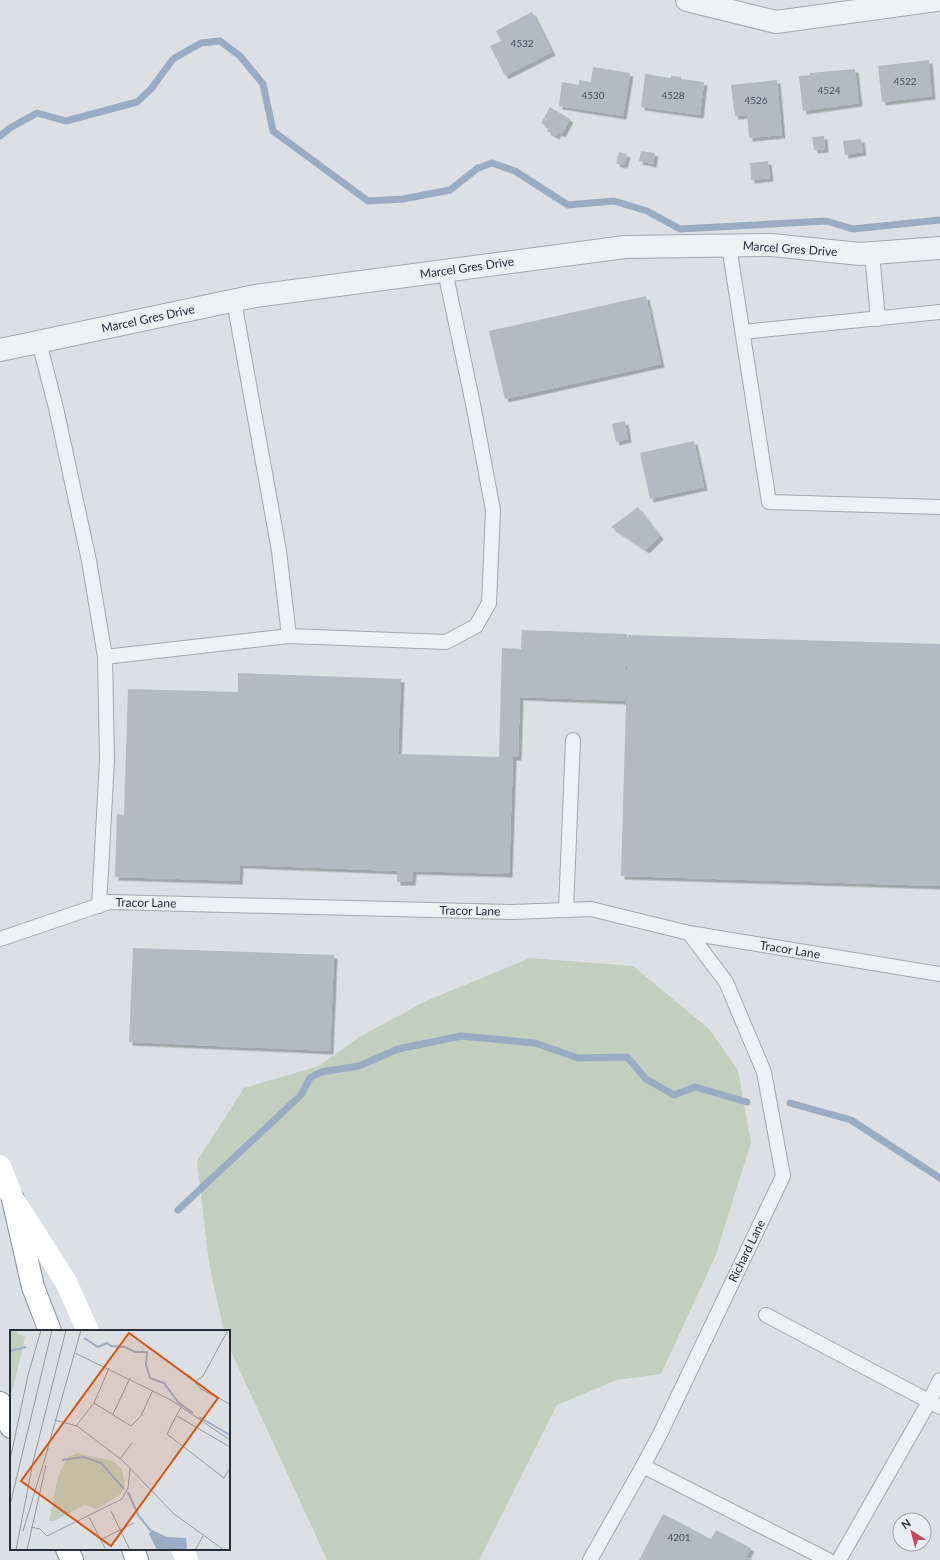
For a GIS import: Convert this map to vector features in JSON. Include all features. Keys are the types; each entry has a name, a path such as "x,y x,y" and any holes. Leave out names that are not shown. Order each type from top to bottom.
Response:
{"main road":[{"path":"0,1166 13,1199 33,1287 50,1330"},
{"path":"13,1199 66,1282 88,1330"},
{"path":"0,1403 10,1425"},
{"path":"67,1550 72,1560"},
{"path":"133,1550 137,1560"},
{"path":"182,1550 187,1560"}],"street":[{"path":"696,1 776,22 936,0"},
{"name":"Marcel Gres Drive","path":"0,350 255,296 625,247 770,245 860,254 940,248"}],"lane":[{"path":"730,246 769,502 940,507"},
{"path":"872,253 878,319"},
{"path":"105,658 289,636 446,642 476,626 488,603 492,510 474,404 445,271"},
{"path":"234,301 279,551 289,636"},
{"path":"743,332 940,312"},
{"path":"39,342 58,415 88,554 105,658 107,760 99,906"},
{"path":"566,910 573,740"},
{"name":"Tracor Lane","path":"0,940 109,902 512,912 591,909 689,934 940,974"},
{"name":"Richard Lane","path":"590,1560 643,1466 783,1176 764,1072 726,982 689,934"},
{"path":"766,1315 935,1404"},
{"path":"839,1560 935,1404 940,1380"},
{"path":"643,1466 828,1560"}],"green space":[{"path":"530,958 633,966 709,1029 738,1070 751,1143 715,1257 661,1374 617,1380 557,1405 479,1560 327,1560 230,1349 230,1330 224,1330 209,1264 197,1161 244,1088 319,1066 359,1037 426,1001"}],"building":[{"path":"532,12 552,52 505,76 490,46 501,41 496,31"},
{"path":"929,60 932,96 882,102 878,66"},
{"path":"593,67 630,73 623,116 559,106 562,82 579,85 579,80 591,82"},
{"path":"855,69 859,103 803,111 799,76 810,75 809,73"},
{"path":"645,74 671,78 671,76 681,77 681,79 704,82 700,115 641,107"},
{"path":"777,80 782,135 749,138 747,115 735,116 731,85"},
{"path":"550,107 570,119 562,134 558,132 556,136 547,131 549,127 541,123"},
{"path":"824,136 825,149 814,150 812,137"},
{"path":"861,139 863,152 845,155 843,141"},
{"path":"641,151 655,153 653,164 639,161"},
{"path":"619,152 627,154 624,165 616,163"},
{"path":"768,161 770,178 751,180 750,163"},
{"path":"646,296 661,364 505,399 489,331"},
{"path":"625,421 628,439 616,442 612,424"},
{"path":"694,441 704,487 650,499 640,453"},
{"path":"638,507 660,536 646,550 611,527"},
{"path":"522,630 627,634 625,701 520,697 518,757 513,757 509,874 413,871 412,882 397,882 397,871 240,865 239,881 115,877 117,814 124,815 128,689 238,692 238,673 401,679 398,754 499,757 502,648 521,649"},
{"path":"628,635 940,644 940,886 621,876"},
{"path":"133,948 334,955 330,1051 129,1042"},
{"path":"663,1514 711,1539 716,1530 751,1548 746,1557 753,1560 639,1560"}],"waterway":[{"path":"0,136 10,128 37,113 66,121 137,102 151,89 173,59 201,43 220,41 240,56 263,84 273,131 368,201 403,199 450,190 478,168 492,163 515,171 568,205 614,201 647,211 680,229 826,221 853,229 940,220"},
{"path":"178,1210 301,1095 310,1078 321,1072 359,1066 398,1049 461,1036 535,1043 578,1058 627,1057 646,1079 674,1095 695,1087 747,1102"},
{"path":"790,1103 851,1120 940,1178"}]}
